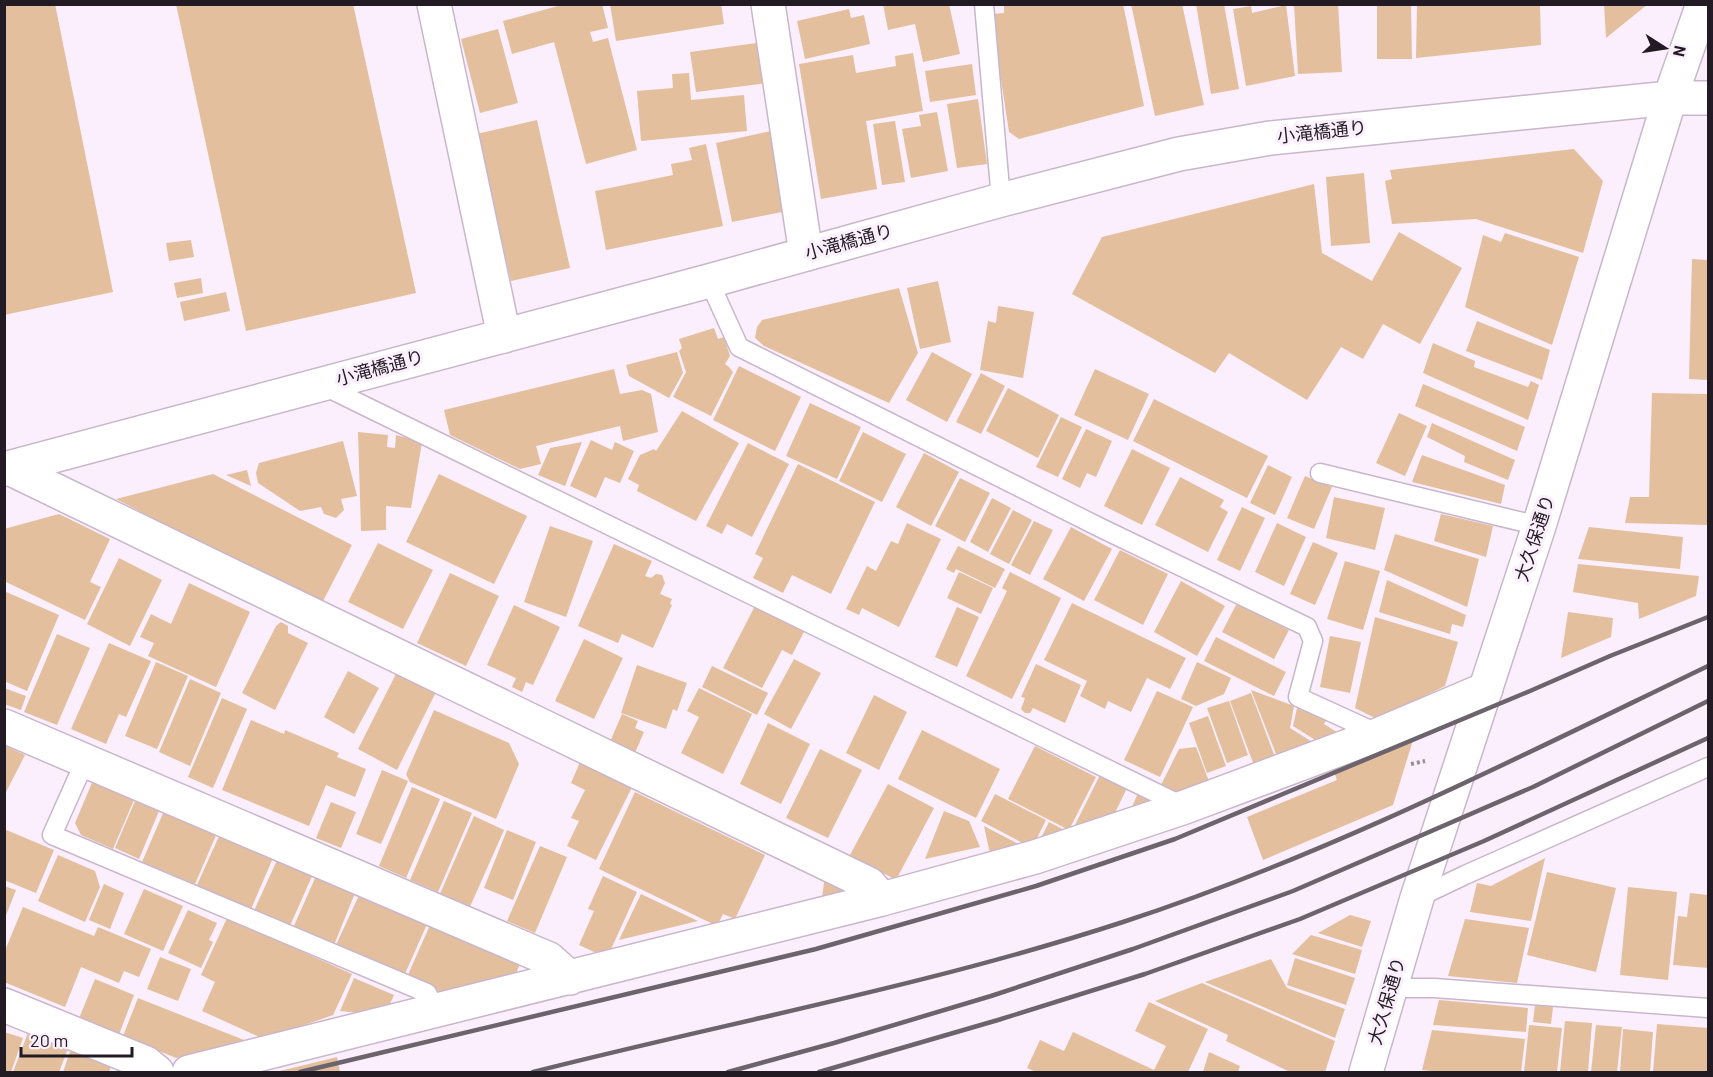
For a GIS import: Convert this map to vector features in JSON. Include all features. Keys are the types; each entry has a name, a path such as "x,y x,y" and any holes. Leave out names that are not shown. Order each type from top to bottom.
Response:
{"street":[{"path":"434,4 504,336"},
{"path":"768,4 806,254"},
{"name":"大久保通り","path":"1366,1072 1417,898 1539,526 1670,98 1703,4"},
{"name":"小滝橋通り","path":"7,468 1179,154 1270,138 1670,98 1708,98"},
{"path":"7,468 869,884 882,899"},
{"path":"202,1071 882,899 1035,857 1379,738 1486,689"},
{"path":"4,726 549,959 570,978"},
{"path":"4,1005 146,1063 157,1072"}],"lane":[{"path":"984,4 1001,200"},
{"path":"709,281 739,347 1092,524 1307,627 1313,640 1298,697 1379,738"},
{"path":"321,384 1185,807"},
{"path":"1320,473 1539,526"},
{"path":"85,761 52,836 427,993 436,1010"},
{"path":"1417,898 1708,767"},
{"path":"1391,988 1434,988 1708,1008"}],"building":[{"path":"4,4 55,4 113,292 4,315"},
{"path":"176,4 353,4 416,293 246,331"},
{"path":"565,4 602,4 608,28 590,32 593,42 608,38 637,150 586,164 554,42 512,54 503,21"},
{"path":"610,4 721,4 724,24 616,41"},
{"path":"883,4 949,4 960,54 923,62 915,24 888,30"},
{"path":"1004,4 1123,4 1144,106 1019,139 1009,132 991,14 1004,13"},
{"path":"1131,4 1182,4 1204,105 1155,116"},
{"path":"1196,4 1224,4 1239,89 1211,94"},
{"path":"1294,4 1338,4 1342,72 1298,74"},
{"path":"1377,4 1411,4 1412,59 1377,59"},
{"path":"1417,4 1540,4 1541,45 1416,58"},
{"path":"1604,4 1648,4 1606,38"},
{"path":"1286,5 1295,76 1246,86 1233,9 1251,6 1252,13"},
{"path":"849,9 851,18 864,15 870,44 805,59 797,21"},
{"path":"498,29 518,103 480,113 461,39"},
{"path":"764,42 769,83 696,92 690,52"},
{"path":"913,53 923,111 866,121 877,189 821,199 799,64 853,55 856,73 896,66 895,56"},
{"path":"972,64 976,95 930,102 925,71"},
{"path":"689,73 691,100 744,95 747,131 641,141 637,91 673,88 672,74"},
{"path":"978,99 987,164 957,168 947,104"},
{"path":"937,112 948,171 911,178 902,129 921,126 919,115"},
{"path":"537,120 570,268 511,281 477,134"},
{"path":"895,121 905,182 882,185 873,124"},
{"path":"771,131 787,211 732,222 716,143"},
{"path":"706,144 723,226 606,250 595,191 673,175 671,164 692,160 689,148"},
{"path":"1574,149 1603,181 1583,253 1476,219 1392,224 1385,181 1392,179 1390,170"},
{"path":"1364,173 1370,243 1331,246 1326,177"},
{"path":"1314,184 1322,253 1372,281 1399,232 1462,268 1420,344 1383,324 1363,359 1341,347 1307,400 1229,353 1215,373 1072,294 1102,237"},
{"path":"1505,233 1579,257 1552,345 1465,307 1483,235 1501,242"},
{"path":"191,240 194,257 169,261 166,243"},
{"path":"1692,259 1708,260 1708,380 1689,379"},
{"path":"201,278 203,293 177,298 174,283"},
{"path":"938,281 951,342 920,349 907,288"},
{"path":"899,288 918,353 889,403 764,346 755,338 757,327 762,320"},
{"path":"226,292 230,311 184,321 180,302"},
{"path":"998,306 1034,312 1023,378 980,370 988,321 996,323"},
{"path":"1477,321 1550,350 1542,380 1466,351"},
{"path":"714,328 718,339 724,337 730,356 725,364 733,372 711,416 673,397 686,372 679,351 682,348 679,339"},
{"path":"1433,343 1475,361 1474,367 1528,387 1531,381 1539,385 1528,420 1423,373"},
{"path":"677,352 683,373 669,398 629,376 626,365"},
{"path":"932,352 972,374 947,422 906,400"},
{"path":"739,366 801,397 775,451 713,420"},
{"path":"614,369 620,394 642,390 651,394 658,432 623,441 620,426 536,446 541,464 520,469 450,435 444,410"},
{"path":"1095,369 1149,394 1128,440 1074,415"},
{"path":"981,373 1005,386 981,434 956,422"},
{"path":"1423,384 1525,427 1517,451 1415,406"},
{"path":"1008,388 1059,415 1038,458 986,431"},
{"path":"1652,393 1708,394 1708,525 1625,523 1630,497 1649,497"},
{"path":"1154,399 1268,456 1247,498 1133,441"},
{"path":"810,403 861,427 837,479 786,456"},
{"path":"682,411 739,443 696,521 637,491 639,485 628,479 640,455 654,449 656,451"},
{"path":"1399,413 1427,426 1405,476 1376,463"},
{"path":"1061,417 1082,427 1058,477 1036,467"},
{"path":"1432,423 1515,460 1508,480 1464,462 1465,456 1427,437"},
{"path":"1086,429 1112,441 1096,477 1087,473 1080,488 1062,479"},
{"path":"358,432 388,435 387,447 395,448 396,435 422,442 411,508 386,506 386,530 361,531"},
{"path":"863,432 906,454 882,502 839,481"},
{"path":"591,440 612,450 615,442 634,451 620,483 605,477 596,498 570,486"},
{"path":"343,441 357,496 341,499 344,510 336,518 324,514 321,507 300,511 258,483 256,473 259,463"},
{"path":"582,442 565,486 538,475 550,448"},
{"path":"748,443 789,464 752,537 727,524 722,534 706,526"},
{"path":"1132,449 1170,468 1142,525 1104,506"},
{"path":"924,453 959,472 931,526 896,507"},
{"path":"1422,455 1505,485 1501,504 1412,482"},
{"path":"798,464 875,502 831,594 792,575 783,593 753,578 763,558 755,554"},
{"path":"1268,465 1292,477 1275,515 1250,503"},
{"path":"247,470 251,486 226,475"},
{"path":"213,474 352,545 321,605 116,499"},
{"path":"439,474 527,516 494,584 406,542"},
{"path":"1305,476 1332,487 1314,529 1287,518"},
{"path":"1180,477 1224,500 1220,507 1228,512 1208,552 1155,525"},
{"path":"960,478 990,493 965,542 935,526"},
{"path":"1334,497 1385,508 1375,550 1326,538"},
{"path":"992,498 1011,508 988,552 970,542"},
{"path":"1242,507 1265,518 1240,571 1217,560"},
{"path":"1013,510 1032,520 1009,564 990,554"},
{"path":"59,514 110,539 90,582 101,587 85,620 4,581 4,529"},
{"path":"1441,514 1493,526 1486,557 1434,541"},
{"path":"1034,521 1053,530 1030,575 1011,565"},
{"path":"907,523 941,539 899,627 862,608 859,615 846,609 867,566 876,571 891,541 898,544"},
{"path":"1277,523 1306,537 1284,586 1255,572"},
{"path":"550,526 593,541 566,617 524,602"},
{"path":"1071,527 1112,549 1084,601 1043,579"},
{"path":"1589,527 1683,537 1680,569 1578,559"},
{"path":"1395,534 1479,559 1467,607 1384,570"},
{"path":"1313,542 1338,553 1315,605 1290,594"},
{"path":"378,543 433,570 403,629 348,602"},
{"path":"614,544 652,561 645,576 651,578 656,574 662,575 665,583 660,594 672,599 670,604 672,605 653,648 622,634 618,643 578,626"},
{"path":"958,546 1005,569 995,588 956,569 954,573 946,569"},
{"path":"1120,550 1168,574 1143,625 1094,600"},
{"path":"119,558 162,580 130,646 87,624"},
{"path":"1345,561 1380,571 1363,630 1327,619"},
{"path":"1578,564 1699,576 1696,596 1639,619 1638,603 1573,592"},
{"path":"959,572 993,588 981,614 947,598"},
{"path":"1010,572 1061,598 1012,699 966,676 1007,591 1002,588"},
{"path":"450,573 499,596 466,666 417,643"},
{"path":"1387,580 1466,615 1463,627 1452,624 1450,634 1379,612"},
{"path":"1181,581 1225,606 1197,656 1154,632"},
{"path":"189,583 250,612 216,687 148,656 154,643 140,637 151,614 171,624"},
{"path":"4,591 59,615 27,691 4,681"},
{"path":"1072,603 1186,658 1170,689 1147,678 1131,712 1108,701 1105,709 1080,696 1087,681 1044,660"},
{"path":"1237,603 1289,630 1274,659 1222,632"},
{"path":"756,604 805,630 792,655 782,650 762,688 723,668"},
{"path":"514,605 560,627 533,685 526,682 522,692 512,687 516,678 487,665"},
{"path":"957,607 979,617 957,667 935,657"},
{"path":"1568,612 1613,618 1611,637 1561,658"},
{"path":"1375,617 1458,642 1445,686 1377,719 1355,708"},
{"path":"281,622 288,626 288,633 308,643 275,710 242,693 276,626"},
{"path":"57,634 90,648 57,725 24,712"},
{"path":"1330,636 1361,642 1350,693 1320,687"},
{"path":"1216,637 1286,672 1274,696 1204,661"},
{"path":"584,639 623,658 594,719 555,701"},
{"path":"109,643 151,661 126,717 119,714 106,744 71,729"},
{"path":"794,659 821,673 791,729 764,714"},
{"path":"156,662 188,676 157,749 125,736"},
{"path":"1197,662 1231,678 1224,694 1196,706 1181,699"},
{"path":"1036,664 1081,685 1065,723 1033,708 1030,713 1025,713 1021,709 1025,698 1021,697"},
{"path":"637,665 687,683 677,711 673,709 666,729 621,713"},
{"path":"712,666 768,693 757,715 702,687"},
{"path":"398,670 437,690 397,770 358,749"},
{"path":"348,671 379,688 354,734 324,717"},
{"path":"190,679 221,693 190,766 159,752"},
{"path":"4,688 26,696 21,710 4,704"},
{"path":"699,688 752,714 723,774 681,753 699,717 687,711"},
{"path":"1251,690 1294,706 1290,728 1314,743 1278,759"},
{"path":"1157,691 1193,707 1160,777 1124,760"},
{"path":"1251,693 1276,760 1255,768 1230,701"},
{"path":"874,695 907,712 879,770 846,753"},
{"path":"222,698 247,709 213,788 188,777"},
{"path":"1229,701 1248,755 1227,763 1207,708"},
{"path":"1297,708 1326,720 1324,724 1340,734 1320,743 1293,726"},
{"path":"434,710 509,743 519,764 496,819 410,782 406,774"},
{"path":"622,714 638,721 635,728 644,732 634,755 609,744"},
{"path":"1208,716 1226,766 1207,773 1189,723"},
{"path":"251,720 284,734 285,730 339,753 337,757 366,769 355,797 326,785 309,826 222,790"},
{"path":"768,723 810,744 781,804 740,784"},
{"path":"1417,727 1393,805 1263,860 1247,817 1337,780 1330,761"},
{"path":"922,730 1000,769 976,818 898,779"},
{"path":"4,745 25,755 4,796"},
{"path":"1035,746 1096,777 1069,830 1008,799"},
{"path":"1196,747 1210,784 1183,796 1160,787 1179,749"},
{"path":"820,749 862,770 828,838 786,818"},
{"path":"581,760 632,787 596,860 567,846 579,821 571,818 585,790 571,783"},
{"path":"382,770 408,781 381,844 356,834"},
{"path":"1100,775 1127,788 1112,819 1074,827"},
{"path":"94,778 136,795 113,849 81,835 75,823"},
{"path":"888,784 934,808 896,880 850,855"},
{"path":"412,787 440,799 406,878 379,866"},
{"path":"635,792 765,855 735,919 723,914 717,926 599,869"},
{"path":"1138,793 1160,803 1128,816"},
{"path":"995,794 1046,820 1032,848 981,821"},
{"path":"135,801 159,811 139,859 115,848"},
{"path":"444,801 472,813 438,892 410,880"},
{"path":"331,802 356,812 341,848 316,838"},
{"path":"164,811 217,833 195,884 142,862"},
{"path":"944,811 969,821 980,847 925,859"},
{"path":"474,816 504,830 469,909 439,896"},
{"path":"1049,822 1070,833 1039,842"},
{"path":"984,826 1024,847 990,854"},
{"path":"4,829 54,850 36,893 4,880"},
{"path":"507,830 536,842 513,900 484,888"},
{"path":"220,834 273,858 251,909 197,885"},
{"path":"540,846 567,857 535,933 507,921"},
{"path":"58,855 95,871 100,887 85,922 38,901"},
{"path":"278,858 313,874 289,928 253,913"},
{"path":"1545,858 1531,921 1470,912 1477,883 1491,886"},
{"path":"1547,872 1616,888 1596,972 1527,955"},
{"path":"825,874 850,882 848,895 822,899"},
{"path":"316,876 355,893 334,945 293,928"},
{"path":"603,876 637,892 607,958 579,945 594,911 588,909"},
{"path":"104,884 124,893 110,929 89,920"},
{"path":"4,886 16,890 5,918 4,918"},
{"path":"1628,887 1677,892 1668,980 1620,975"},
{"path":"144,889 183,906 163,951 124,934"},
{"path":"361,891 428,922 404,976 336,945"},
{"path":"1690,893 1708,895 1708,968 1673,965 1678,916 1687,917"},
{"path":"641,894 698,921 619,940"},
{"path":"23,907 94,936 98,927 151,949 139,977 124,971 119,983 81,967 65,1007 4,982 4,953"},
{"path":"188,910 217,923 209,940 213,942 201,968 168,953"},
{"path":"1350,915 1371,921 1362,947 1318,933"},
{"path":"227,918 352,974 333,1015 264,1039 202,1011 215,982 201,975"},
{"path":"1465,919 1529,928 1517,983 1448,976"},
{"path":"430,925 520,964 512,983 450,996 407,977"},
{"path":"1311,935 1362,950 1355,974 1292,954"},
{"path":"160,957 191,969 178,1001 147,989"},
{"path":"1295,958 1355,978 1346,1005 1287,985"},
{"path":"1271,959 1287,988 1345,1009 1335,1038 1205,982"},
{"path":"354,978 394,995 388,1008 360,1013 340,1011"},
{"path":"95,979 134,995 118,1037 78,1021"},
{"path":"1202,983 1335,1041 1325,1072 1290,1072 1226,1041 1228,1035 1155,1001"},
{"path":"138,998 244,1040 176,1058 123,1036"},
{"path":"1439,1000 1528,1008 1526,1032 1433,1025"},
{"path":"1149,1002 1208,1029 1188,1072 1036,1072 1027,1068 1040,1040 1064,1051 1073,1032 1154,1070 1166,1046 1135,1031"},
{"path":"1535,1005 1553,1007 1551,1024 1533,1022"},
{"path":"1565,1021 1592,1023 1588,1072 1560,1072"},
{"path":"1657,1024 1708,1028 1708,1072 1653,1072"},
{"path":"31,1025 71,1041 59,1072 13,1072"},
{"path":"1529,1025 1562,1028 1557,1072 1524,1072"},
{"path":"1596,1025 1622,1027 1617,1072 1591,1072"},
{"path":"1623,1029 1653,1032 1650,1072 1620,1072"},
{"path":"1432,1030 1525,1039 1521,1072 1422,1070"},
{"path":"4,1032 23,1038 11,1072 4,1072"},
{"path":"73,1043 113,1060 109,1072 63,1072"},
{"path":"1209,1052 1240,1066 1238,1072 1203,1072"},
{"path":"337,1057 340,1072 276,1072"}],"railway":[{"path":"300,1072 816,949 1036,886 1175,839 1708,617"},
{"path":"533,1072 903,984 1123,922 1198,896 1347,836 1420,804 1708,666"},
{"path":"728,1072 991,996 1133,949 1293,891 1533,787 1708,701"},
{"path":"819,1072 1145,974 1300,919 1484,841 1708,738"}]}
